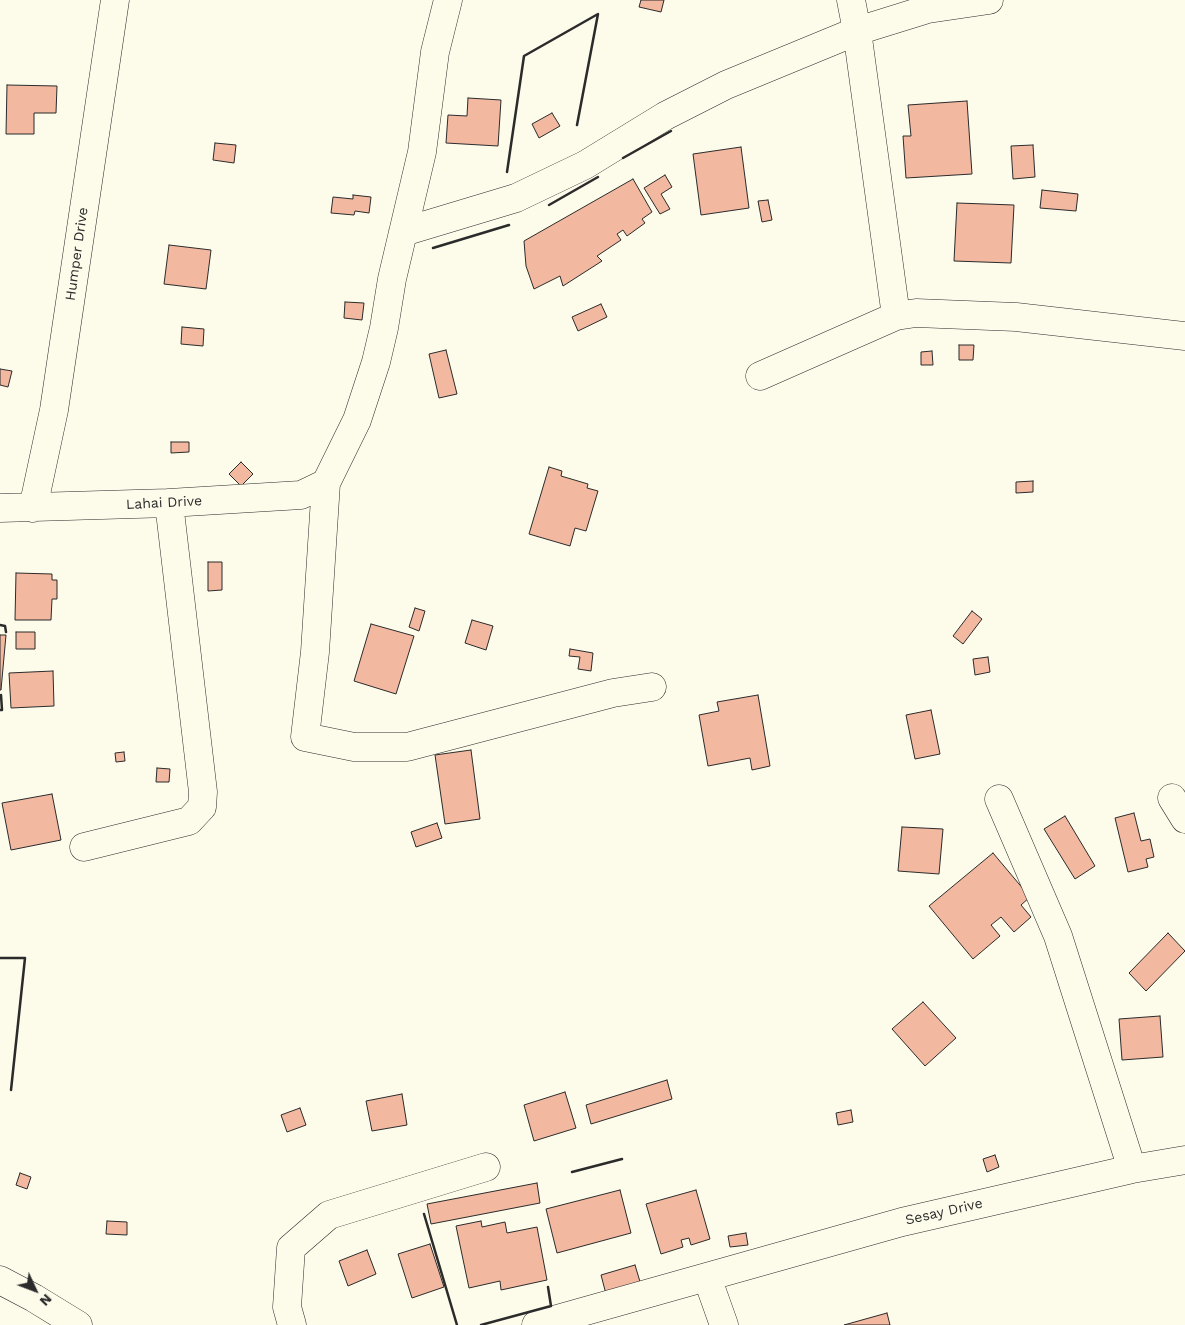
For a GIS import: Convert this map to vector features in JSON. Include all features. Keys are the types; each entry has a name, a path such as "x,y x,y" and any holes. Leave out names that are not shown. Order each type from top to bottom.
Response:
{"street":[{"name":"Humper Drive","path":"33,508 54,410 115,0"},
{"path":"448,0 435,52 422,152 376,362 357,420 326,483 315,652 304,737 354,747 407,748 613,693 652,688"},
{"path":"851,0 896,316"},
{"path":"403,232 516,198 584,166 665,116 726,85 857,32 928,9 988,0"},
{"path":"760,376 896,316 916,313 1016,317 1185,336"},
{"name":"Lahai Drive","path":"0,508 169,503 301,495 326,483"},
{"path":"84,848 189,821 202,807 204,792 169,503"},
{"path":"999,799 1058,936 1132,1169"},
{"name":"Sesay Drive","path":"536,1325 902,1222 1132,1169 1185,1160"},
{"path":"292,1325 287,1307 291,1248 329,1214 486,1167"},
{"path":"707,1277 724,1325"},
{"path":"0,1280 78,1325"}],"building":[{"path":"641,0 664,0 661,12 639,7"},
{"path":"7,85 57,86 56,113 34,113 34,134 6,134"},
{"path":"468,98 501,100 498,146 446,143 448,115 467,116"},
{"path":"967,101 972,174 906,178 903,136 911,136 908,105"},
{"path":"552,113 560,126 539,138 532,124"},
{"path":"215,143 236,145 234,163 213,160"},
{"path":"1033,145 1035,177 1013,179 1011,146"},
{"path":"741,147 749,208 701,215 693,154"},
{"path":"665,175 672,187 661,194 670,209 660,214 644,188"},
{"path":"633,179 652,212 642,219 645,223 627,236 623,230 617,234 621,240 597,256 602,261 563,286 560,276 534,289 526,266 524,241"},
{"path":"1042,190 1078,194 1076,211 1040,208"},
{"path":"353,195 371,197 369,213 355,211 354,215 331,213 333,197 353,199"},
{"path":"768,200 772,220 762,222 758,201"},
{"path":"957,203 1014,205 1011,263 954,261"},
{"path":"169,245 211,250 206,289 164,284"},
{"path":"345,302 364,303 362,320 344,318"},
{"path":"601,304 607,317 578,331 572,317"},
{"path":"182,327 204,329 203,346 181,344"},
{"path":"959,345 974,345 973,360 959,360"},
{"path":"446,350 457,394 439,398 429,354"},
{"path":"932,351 933,365 921,365 921,352"},
{"path":"0,369 12,371 8,387 0,385"},
{"path":"171,442 189,442 189,452 171,453"},
{"path":"241,462 253,474 241,486 229,474"},
{"path":"549,467 562,471 561,476 588,484 587,488 598,491 586,531 575,528 570,546 529,534"},
{"path":"1033,481 1033,492 1016,493 1016,482"},
{"path":"208,562 222,562 222,590 208,591"},
{"path":"16,573 52,574 52,580 57,580 57,599 52,599 51,620 15,620"},
{"path":"415,608 425,611 419,631 409,627"},
{"path":"972,611 982,619 963,644 953,636"},
{"path":"472,620 493,626 486,650 465,643"},
{"path":"371,624 414,636 396,694 354,681"},
{"path":"16,632 35,632 35,649 16,649"},
{"path":"0,635 6,635 1,690 0,690"},
{"path":"570,649 593,653 591,671 578,669 580,657 569,656"},
{"path":"988,657 990,672 975,675 973,659"},
{"path":"53,671 54,706 11,708 9,673"},
{"path":"758,695 770,766 752,770 750,758 708,766 699,715 719,711 717,702"},
{"path":"931,710 940,754 915,759 906,715"},
{"path":"471,750 480,819 445,824 435,755"},
{"path":"124,752 125,761 116,762 115,753"},
{"path":"157,768 170,769 169,782 156,782"},
{"path":"52,794 61,840 11,850 2,803"},
{"path":"1134,813 1141,841 1150,839 1154,857 1146,859 1148,867 1128,872 1115,818"},
{"path":"1065,816 1095,866 1075,879 1044,829"},
{"path":"437,823 442,838 416,847 411,832"},
{"path":"902,827 943,829 939,874 898,871"},
{"path":"993,853 1030,897 1021,905 1031,917 1014,932 1001,917 991,925 1000,936 973,959 929,906"},
{"path":"1168,933 1185,951 1146,991 1129,973"},
{"path":"923,1002 956,1038 925,1066 892,1029"},
{"path":"1160,1016 1163,1057 1122,1060 1119,1019"},
{"path":"667,1080 672,1099 591,1124 586,1105"},
{"path":"565,1092 576,1128 534,1141 524,1105"},
{"path":"402,1094 407,1125 372,1131 366,1101"},
{"path":"300,1108 306,1125 287,1132 281,1115"},
{"path":"851,1110 853,1122 838,1125 836,1113"},
{"path":"995,1155 999,1167 987,1172 983,1159"},
{"path":"20,1173 31,1177 27,1189 16,1185"},
{"path":"537,1183 540,1203 431,1224 427,1204"},
{"path":"620,1190 631,1233 557,1253 546,1209"},
{"path":"696,1190 710,1239 691,1245 689,1238 681,1240 683,1247 661,1254 646,1204"},
{"path":"107,1221 127,1222 127,1235 106,1234"},
{"path":"481,1221 482,1227 505,1222 507,1233 537,1227 547,1280 501,1290 500,1281 469,1288 456,1226"},
{"path":"746,1233 748,1245 730,1247 728,1236"},
{"path":"430,1244 444,1287 412,1298 398,1254"},
{"path":"367,1250 376,1274 348,1286 339,1261"},
{"path":"635,1265 641,1285 606,1294 601,1275"},
{"path":"887,1313 890,1325 844,1325"}],"wall":[{"path":"507,172 524,56 598,14 577,125"},
{"path":"623,158 671,131"},
{"path":"549,205 598,177"},
{"path":"433,248 509,225"},
{"path":"0,625 5,626 6,632"},
{"path":"0,710 2,710 1,695"},
{"path":"0,958 25,958 11,1090"},
{"path":"572,1172 622,1159"},
{"path":"424,1214 457,1325"},
{"path":"481,1325 551,1306 548,1287"}]}
